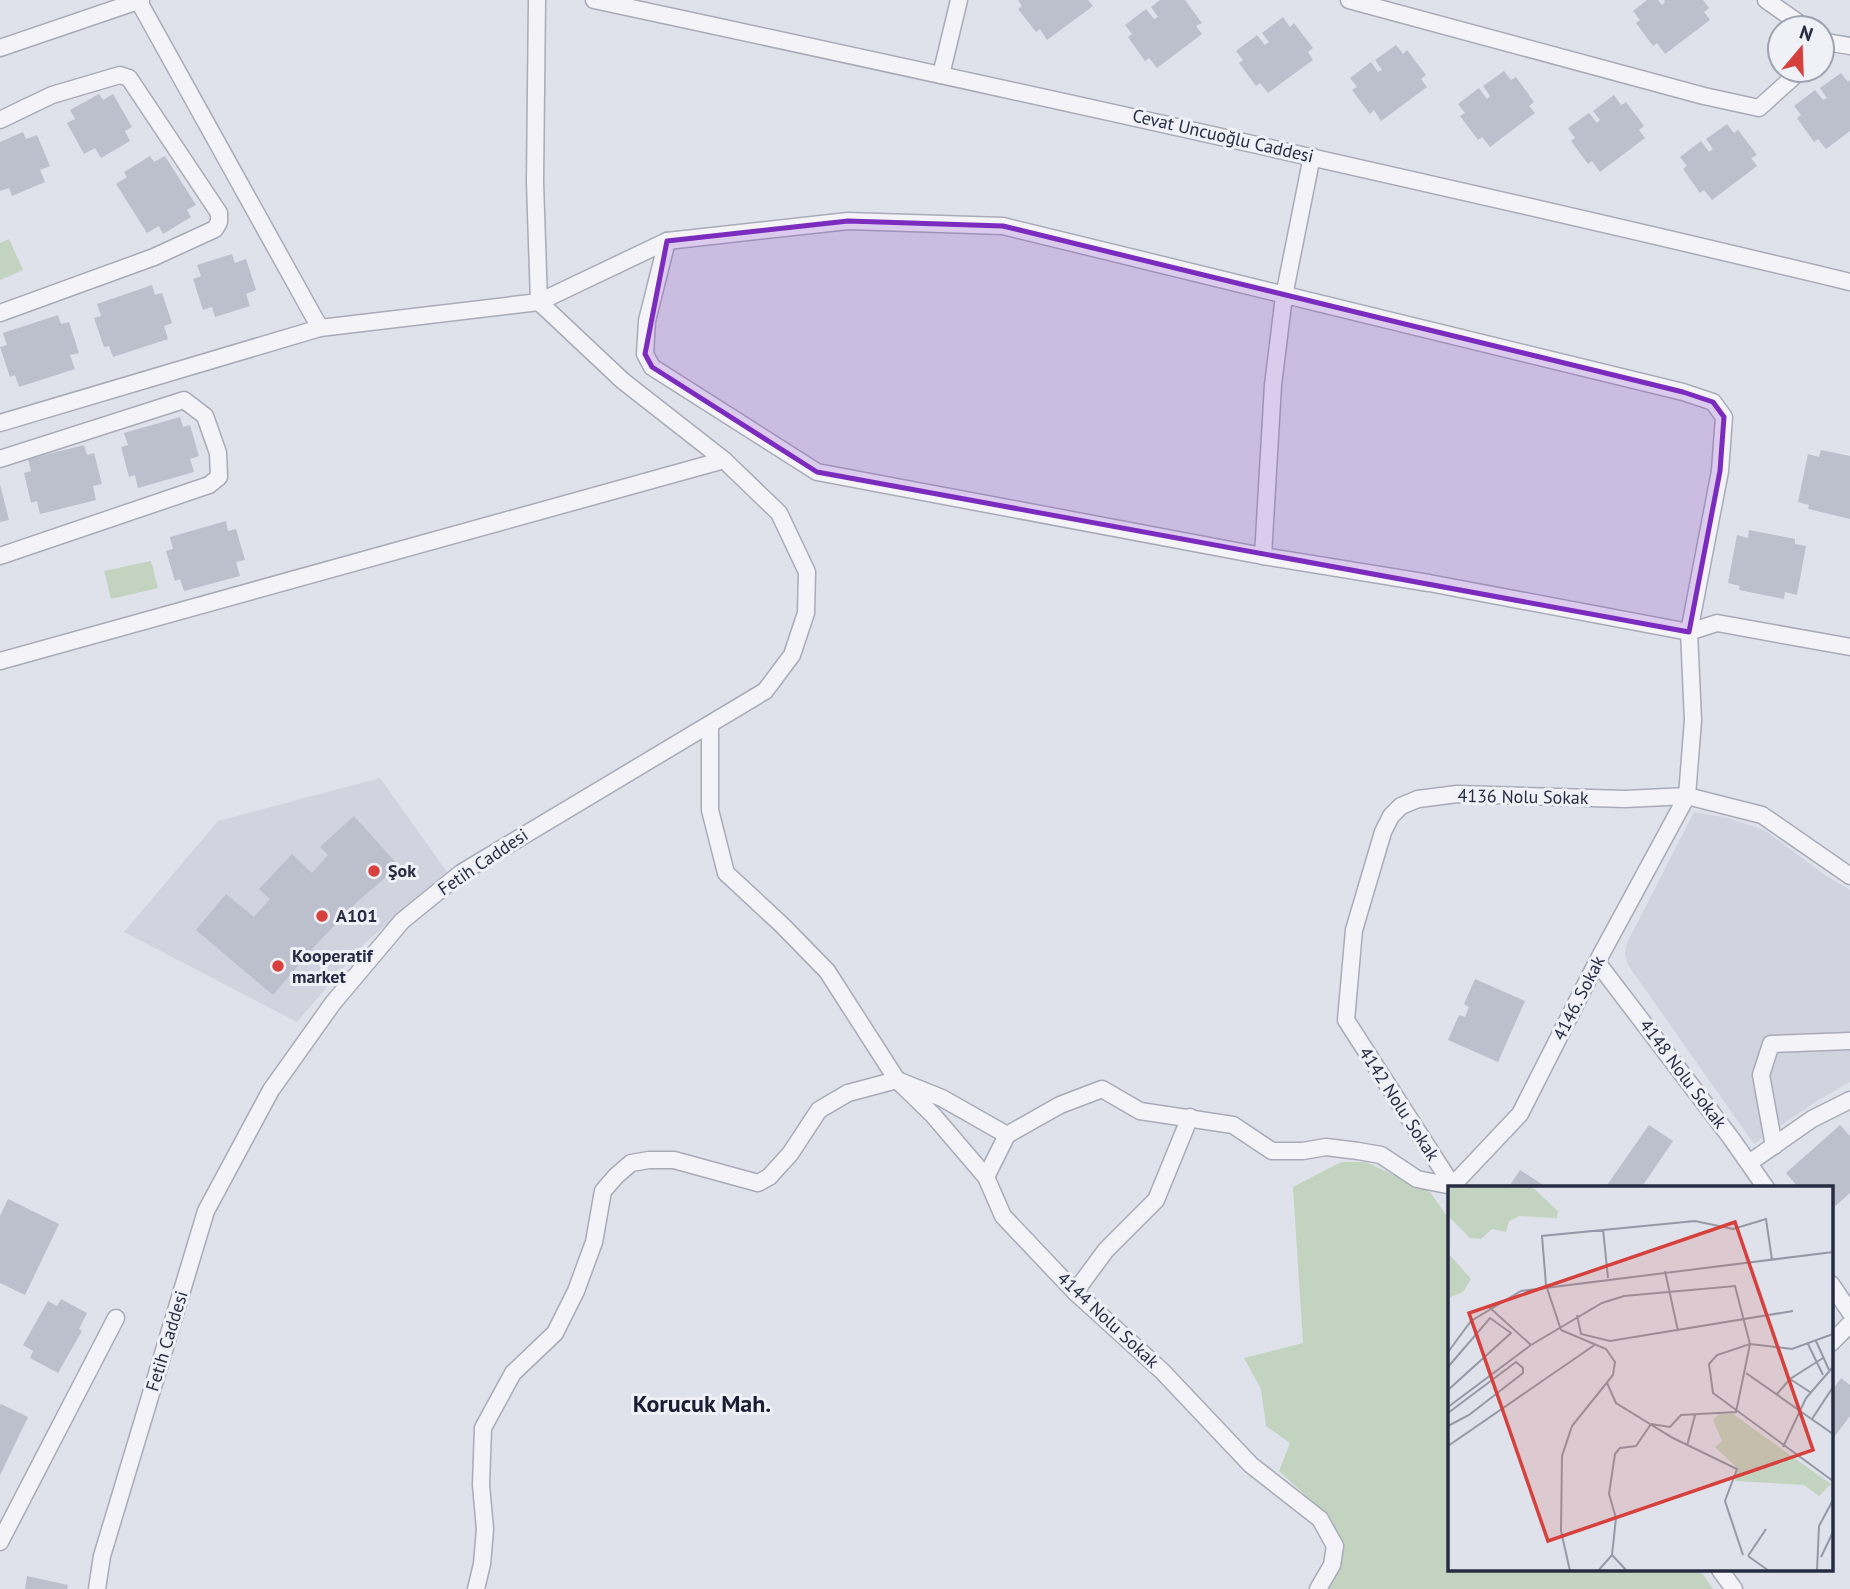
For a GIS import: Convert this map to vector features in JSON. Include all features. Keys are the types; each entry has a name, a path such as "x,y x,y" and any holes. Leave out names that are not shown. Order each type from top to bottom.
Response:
{"street":[{"path":"0,48 139,0 320,328"},
{"path":"537,0 536,182 539,302"},
{"name":"Cevat Uncuoğlu Caddesi","path":"594,0 1312,156 1850,282"},
{"path":"941,75 959,0"},
{"path":"1349,0 1703,96 1759,108 1786,84"},
{"path":"1766,0 1786,14"},
{"path":"0,120 52,95 120,75 129,78 219,214 219,222 215,229 154,257 0,313"},
{"path":"1263,556 1273,385 1284,296 1312,156"},
{"path":"0,423 320,328 539,302 667,242 848,221 1003,226 1684,392 1713,402 1724,417 1720,471 1689,632 1693,720 1687,796"},
{"path":"667,242 647,321 645,354 652,367 817,472 1263,556 1429,583 1689,632 1717,623 1850,647"},
{"name":"Fetih Caddesi","path":"97,1589 102,1556 206,1210 271,1090 333,1003 402,921 461,873 765,691 792,655 806,613 807,572 779,513 724,460 624,381 539,302"},
{"path":"0,459 184,400 205,416 218,453 219,477 209,485 0,555"},
{"path":"0,661 724,460"},
{"name":"4144 Nolu Sokak","path":"710,726 710,810 726,873 827,971 897,1080 933,1115 986,1177 1003,1216 1074,1292 1162,1371 1251,1465 1320,1519 1335,1546 1332,1566 1318,1589"},
{"name":"4136 Nolu Sokak","path":"1346,1020 1354,930 1383,832 1391,816 1401,806 1418,799 1457,794 1625,799 1687,796 1762,815 1850,876"},
{"name":"4146. Sokak","path":"1454,1186 1520,1114 1597,962 1687,796"},
{"name":"4148 Nolu Sokak","path":"1597,962 1765,1186"},
{"name":"4142 Nolu Sokak","path":"1346,1020 1452,1186"},
{"path":"1774,1146 1761,1075 1772,1044 1850,1041"},
{"path":"476,1589 482,1564 485,1529 481,1485 483,1428 513,1373 555,1333 576,1291 594,1242 603,1191 616,1175 631,1163 674,1160 758,1183 769,1177 790,1154 819,1110 848,1093 897,1080 942,1098 1007,1135"},
{"path":"986,1177 1007,1135 1060,1105 1102,1089 1140,1111 1233,1125 1272,1151 1303,1151 1326,1147 1381,1155 1417,1180 1448,1186"},
{"path":"1749,1163 1812,1119 1850,1100"},
{"path":"1074,1292 1105,1250 1156,1200 1190,1117"},
{"path":"1832,1285 1850,1312"},
{"path":"0,1542 116,1318"},
{"path":"1832,1342 1850,1324"},
{"path":"1721,1572 1734,1589"}],"highlighted area":[{"path":"848,221 1003,226 1683,392 1713,402 1724,417 1720,471 1689,632 817,472 652,367 645,354 667,241"}],"shaded area":[{"path":"380,778 447,872 364,944 297,1022 124,932 218,821"},
{"path":"1694,812 1728,818 1764,830 1850,890 1850,1082 1754,1144 1628,965 1625,954 1627,943"}],"green space":[{"path":"9,239 23,270 0,280 0,243"},
{"path":"151,561 158,588 111,599 104,571"},
{"path":"1341,1162 1366,1162 1430,1192 1448,1218 1448,1572 1701,1572 1713,1589 1324,1589 1339,1541 1314,1503 1279,1471 1290,1443 1266,1426 1261,1389 1244,1358 1303,1343 1293,1187"}],"building":[{"path":"1018,0 1088,0 1093,6 1047,40 1040,29 1036,32 1018,9 1022,6"},
{"path":"1160,0 1185,0 1202,23 1196,26 1202,34 1157,68 1149,58 1145,61 1128,37 1132,34 1125,25 1146,9 1154,19 1158,17 1151,7"},
{"path":"1647,0 1658,0 1662,5 1664,0 1703,0 1709,8 1704,12 1710,20 1665,54 1657,43 1653,46 1636,23 1640,20 1633,11"},
{"path":"1283,17 1290,27 1294,23 1313,48 1308,52 1313,60 1268,93 1260,83 1256,86 1239,63 1243,60 1236,51 1257,35 1265,45 1269,42 1262,33"},
{"path":"1396,45 1403,54 1407,50 1426,75 1421,79 1427,87 1381,121 1374,110 1370,114 1352,90 1357,87 1350,78 1371,62 1378,72 1382,70 1375,60"},
{"path":"1504,71 1511,80 1516,77 1534,102 1529,106 1535,113 1490,147 1482,137 1478,140 1460,116 1465,113 1458,104 1479,88 1487,99 1490,96 1483,86"},
{"path":"1841,73 1848,82 1850,80 1850,131 1826,149 1818,139 1814,142 1797,118 1801,115 1794,106 1815,90 1823,100 1827,98 1820,88 1826,84 1836,84 1836,77"},
{"path":"99,94 103,100 113,94 132,127 125,131 130,141 101,158 95,148 84,154 67,123 75,119 70,110"},
{"path":"1614,95 1621,105 1626,102 1644,126 1639,130 1645,138 1600,172 1592,161 1588,164 1571,141 1575,138 1568,128 1589,113 1597,123 1600,120 1593,111"},
{"path":"1727,124 1734,133 1738,130 1757,155 1751,158 1757,166 1712,200 1704,190 1700,193 1683,169 1687,166 1680,157 1701,141 1709,152 1713,149 1706,139"},
{"path":"23,132 26,139 37,135 50,166 40,170 45,182 12,196 9,188 0,191 0,142"},
{"path":"150,156 154,162 165,156 196,205 187,210 191,217 163,234 159,226 147,233 116,184 127,177 124,172"},
{"path":"232,254 235,263 246,259 256,290 246,294 250,306 215,317 212,307 203,310 193,279 201,276 197,265"},
{"path":"152,285 155,295 162,293 172,323 164,326 168,339 113,357 109,346 104,347 94,318 101,316 97,304"},
{"path":"58,315 61,324 69,322 79,353 70,355 75,369 19,387 15,375 10,377 0,347 7,345 3,333"},
{"path":"180,417 183,427 190,425 199,456 190,459 194,472 138,488 135,475 129,477 121,447 128,445 124,433"},
{"path":"84,445 87,455 94,453 102,484 93,486 96,500 40,514 37,501 31,503 24,473 31,471 28,459"},
{"path":"1821,450 1850,456 1850,519 1808,509 1809,505 1798,502 1808,454 1819,457"},
{"path":"0,484 9,520 0,522"},
{"path":"226,521 228,531 236,529 245,560 236,562 240,576 184,591 180,579 175,581 166,551 173,549 170,537"},
{"path":"1749,530 1795,539 1795,544 1806,546 1797,595 1785,592 1784,599 1739,590 1740,586 1728,583 1737,535 1748,538"},
{"path":"354,816 399,866 358,901 273,995 196,930 226,894 254,917 270,899 259,889 292,854 312,873 328,855 320,847"},
{"path":"1475,979 1525,1001 1498,1062 1448,1040 1459,1015 1465,1017 1469,1007 1464,1004"},
{"path":"1649,1125 1673,1141 1642,1186 1606,1186"},
{"path":"1840,1125 1850,1136 1850,1193 1832,1209 1832,1186 1797,1186 1786,1173"},
{"path":"1520,1170 1545,1186 1509,1186"},
{"path":"8,1199 59,1224 25,1295 0,1283 0,1216"},
{"path":"61,1299 87,1313 79,1329 82,1331 58,1373 30,1358 33,1351 23,1345 48,1301 57,1306"},
{"path":"1841,1378 1850,1385 1850,1416 1832,1440 1832,1391"},
{"path":"0,1405 28,1417 0,1475"},
{"path":"27,1576 68,1585 67,1589 25,1589"}],"place":[{"name":"Şok","path":"374,871"},
{"name":"A101","path":"322,916"},
{"name":"Kooperatif market","path":"278,966"}],"district":[{"name":"Korucuk Mah.","path":"702,1404"}]}
